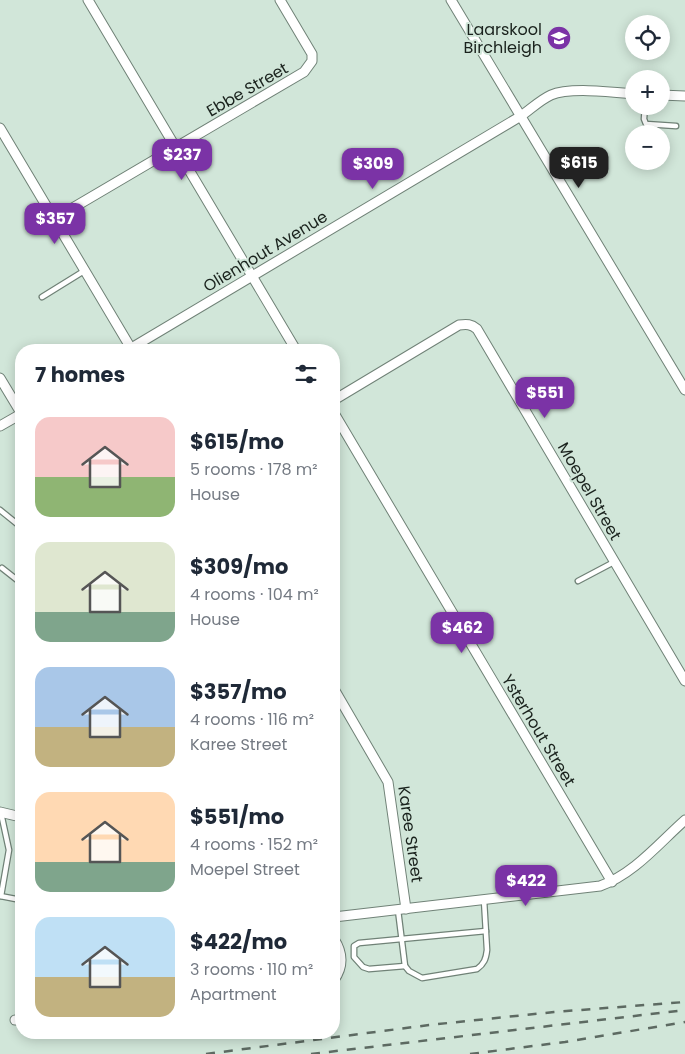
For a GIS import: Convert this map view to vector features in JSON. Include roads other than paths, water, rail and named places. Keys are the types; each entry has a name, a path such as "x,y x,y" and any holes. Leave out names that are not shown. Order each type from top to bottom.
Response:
{"street":[{"path":"88,0 292,344"},
{"name":"Ebbe Street","path":"54,219 300,76 309,67 312,61 312,54 280,0"},
{"path":"452,0 685,390"},
{"name":"Olienhout Avenue","path":"138,344 522,116 543,100 561,92 625,94"},
{"path":"670,95 685,96"},
{"path":"0,128 127,344"},
{"name":"Moepel Street","path":"340,396 451,329 466,324 472,325 481,334 685,681"},
{"path":"0,378 15,404"},
{"path":"0,426 15,417"},
{"name":"Ysterhout Street","path":"340,423 612,882"},
{"name":"Karee Street","path":"340,699 388,782 402,909"},
{"path":"0,812 15,816"},
{"path":"340,916 589,888 612,882 684,825"},
{"path":"340,954 340,966"}],"lane":[{"path":"644,115 646,124 676,126"},
{"path":"42,297 84,271"},
{"path":"0,510 15,522"},
{"path":"578,581 614,561"},
{"path":"2,568 15,578"},
{"path":"0,812 9,850 0,896 15,899"},
{"path":"402,909 402,940 405,966 409,971 422,978 476,969 482,965 486,958 484,900"},
{"path":"405,966 369,969 358,962 353,951 354,946 359,943 486,930"}],"railway":[{"path":"340,1037 554,1012 685,1002"},
{"path":"311,1054 685,1010"},
{"path":"470,1054 565,1042 685,1022"},
{"path":"206,1054 321,1039"}],"place":[{"name":"Laarskool Birchleigh","path":"559,38"}]}
